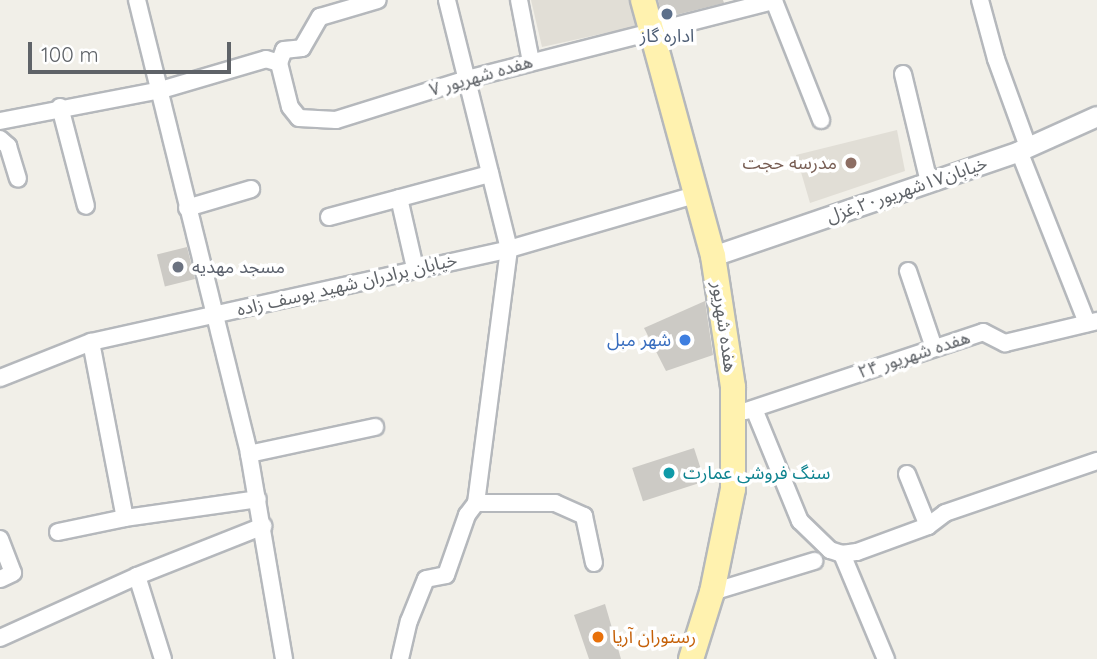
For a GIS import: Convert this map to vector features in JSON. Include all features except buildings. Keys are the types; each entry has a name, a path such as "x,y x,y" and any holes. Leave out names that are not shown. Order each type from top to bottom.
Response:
{"main road":[{"name":"هفده شهریور","path":"643,0 713,256 733,387 743,412 733,489 712,592 691,659"}],"street":[{"path":"137,0 249,454 284,659"},
{"path":"0,121 60,107 161,90 266,58 279,63 284,51 302,48 320,17 378,0"},
{"path":"446,575 467,515 476,503 509,249 447,0"},
{"path":"519,0 531,62"},
{"path":"980,0 1024,149 1092,322"},
{"name":"هفده شهریور ۷","path":"279,63 290,107 299,118 336,120 467,79 652,31 732,6 774,1 821,120"},
{"path":"903,74 929,182"},
{"path":"60,107 86,206"},
{"name":"خیابان۱۷شهریور۲۰,غزل","path":"713,256 1024,149 1097,116"},
{"path":"0,139 8,146 18,178"},
{"path":"329,217 490,174"},
{"path":"187,208 251,189"},
{"name":"خیابان برادران شهید یوسف زاده","path":"0,379 91,342 509,249 695,195"},
{"path":"399,198 415,268"},
{"path":"908,271 934,348"},
{"name":"هفده شهریور ۲۴","path":"743,412 983,332 1005,343 1092,322"},
{"path":"91,342 125,518"},
{"path":"743,412 800,522 830,550 842,554 857,552 928,526 945,513 1097,461"},
{"path":"249,454 375,427"},
{"path":"907,474 928,526"},
{"path":"58,532 125,518 258,499"},
{"path":"476,503 555,503 584,516 594,563"},
{"path":"0,638 137,576 263,526"},
{"path":"0,539 13,573 0,579"},
{"path":"842,554 886,659"},
{"path":"712,592 814,561"},
{"path":"446,575 458,587"},
{"path":"400,659 409,621 426,579 446,575"},
{"path":"137,576 163,659"}],"shaded area":[{"path":"531,0 636,0 642,25 542,47"},
{"name":"مدرسه حجت","path":"897,130 905,171 810,203 796,155"}],"place":[{"name":"اداره گاز","path":"667,14"},
{"name":"مدرسه حجت","path":"851,163"},
{"name":"مسجد مهدیه","path":"178,267"},
{"name":"شهر مبل","path":"685,340"},
{"name":"سنگ فروشی عمارت","path":"669,473"},
{"name":"رستوران آریا","path":"598,637"}]}
